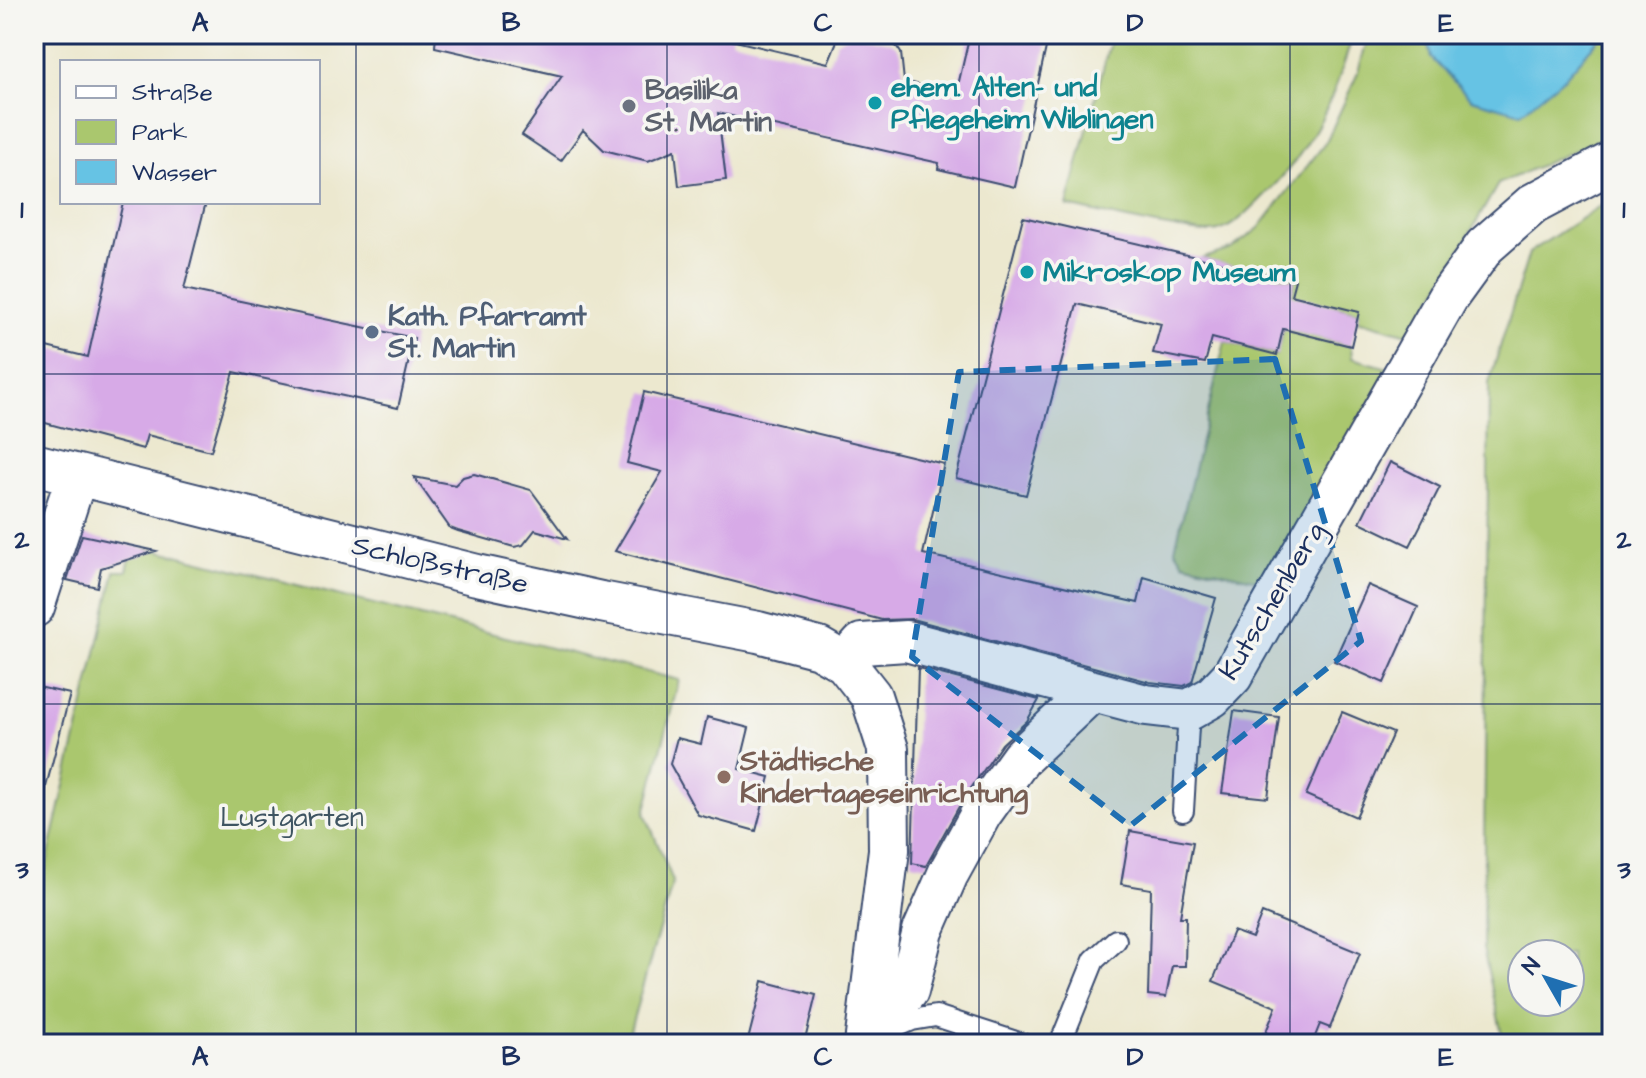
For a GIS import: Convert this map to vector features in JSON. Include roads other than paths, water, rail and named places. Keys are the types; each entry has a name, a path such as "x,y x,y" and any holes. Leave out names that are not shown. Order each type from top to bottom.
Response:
{"street":[{"name":"Kutschenberg","path":"1189,710 1212,697 1232,676 1448,297 1485,246 1533,204 1612,162"},
{"name":"Schloßstraße","path":"34,464 477,575 758,632 819,648 845,663 871,696 888,749 889,850 866,1042"},
{"path":"34,607 77,475"},
{"path":"845,663 862,644 906,641 1146,705 1189,710"},
{"path":"866,1042 908,991 923,931 948,874 981,814 1021,758 1092,691"}],"lane":[{"path":"1183,811 1189,710"},
{"path":"1060,1044 1094,960 1116,940"},
{"path":"866,1042 912,1020 936,1016 1022,1044"}],"water":[{"path":"1426,34 1603,34 1566,76 1521,113 1471,99 1431,58"}],"place":[{"name":"ehem. Alten- und Pflegeheim Wiblingen","path":"875,103"},
{"name":"Basilika St. Martin","path":"629,106"},
{"name":"Mikroskop Museum","path":"1027,272"},
{"name":"Kath. Pfarramt St. Martin","path":"372,332"},
{"name":"Städtische Kindertageseinrichtung","path":"724,777"}],"park label":[{"name":"Lustgarten","path":"292,817"}]}
